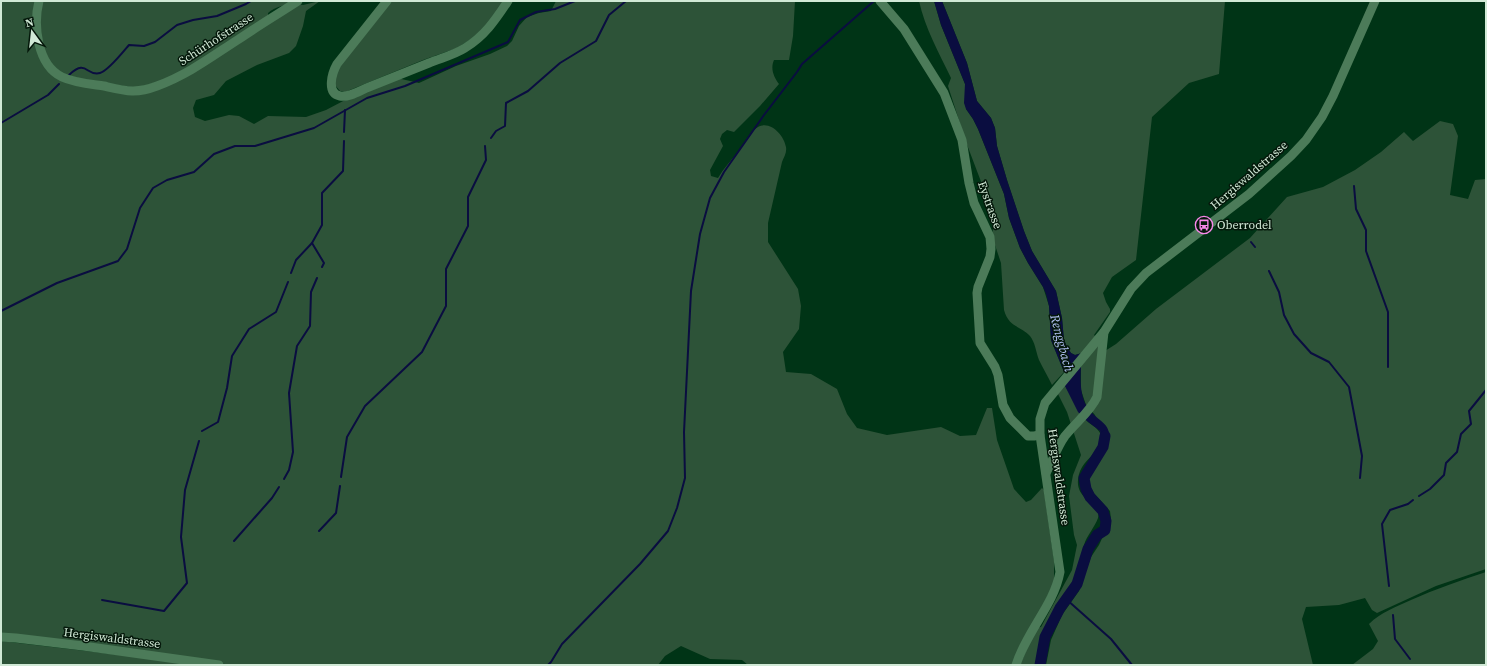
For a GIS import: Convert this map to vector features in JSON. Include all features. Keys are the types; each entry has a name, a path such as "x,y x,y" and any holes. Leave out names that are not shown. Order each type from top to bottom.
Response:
{"street":[{"name":"Schürhofstrasse","path":"39,1 36,19 39,39 44,57 54,72 62,77 86,83 137,92 163,84 199,66 298,1"},
{"path":"388,1 336,64 331,79 332,86 338,95 342,97 351,95 465,48 490,28 508,1"},
{"name":"Eystrasse","path":"880,1 904,29 944,93 962,140 974,203 990,237 990,256 977,294 980,343 995,367 998,375 1003,405 1010,418 1028,436 1040,435"},
{"name":"Hergiswaldstrasse","path":"1016,665 1028,638 1053,592 1060,572 1040,435 1040,418 1045,403 1104,332 1130,289 1146,273 1249,194 1291,156 1306,140 1334,96 1375,1"},
{"path":"1046,472 1057,448 1066,435 1094,404 1098,397 1104,332"},
{"name":"Hergiswaldstrasse","path":"1,638 16,638 83,646 219,665"}],"green space":[{"path":"1,1 37,1 34,26 54,75 150,91 298,4 303,5 320,1 306,11 303,26 296,46 289,53 257,65 226,81 214,95 196,100 193,108 195,117 205,121 229,115 239,116 254,124 268,116 306,117 326,110 347,99 397,78 419,83 456,66 490,54 507,46 512,41 519,26 527,17 551,11 556,1 795,1 793,36 789,60 774,60 772,67 773,73 779,84 734,132 727,130 722,134 720,139 723,146 710,170 711,176 718,178 725,167 739,151 749,135 758,127 767,125 772,127 785,142 786,151 782,162 768,223 768,242 798,289 801,306 799,329 783,352 786,372 811,374 837,389 847,414 857,428 887,435 941,427 960,436 976,435 987,408 992,408 997,440 1014,489 1026,502 1031,500 1042,488 1044,490 1054,561 1054,583 1012,665 748,665 742,660 710,659 681,646 665,656 658,665 230,665 203,660 1,635"},
{"path":"40,1 294,1 277,7 268,13 268,17 176,76 138,88 88,81 58,72 44,54 38,23"},
{"path":"391,1 505,1 482,32 457,48 423,60 345,92 340,91 335,85 335,69"},
{"path":"919,1 934,1 941,25 965,84 966,109 978,129 1004,194 1009,218 1020,248 1043,287 1049,306 1051,340 1064,372 1052,385 1039,360 1032,338 1012,323 1006,316 1004,310 1001,263 992,236 993,229 991,208 966,142 948,86 951,78 929,31"},
{"path":"942,1 1225,1 1219,74 1189,83 1152,117 1136,260 1112,277 1103,293 1110,312 1094,335 1096,337 1082,353 1075,355 1071,353 1064,340 1062,318 1056,291 1032,251 1024,231 997,146 995,128 991,118 977,101 967,63"},
{"path":"1440,121 1453,124 1458,136 1450,195 1468,199 1475,180 1486,179 1486,569 1436,586 1377,613 1372,610 1365,598 1339,605 1306,607 1302,619 1313,665 1046,665 1051,640 1062,615 1079,591 1091,557 1099,545 1111,519 1110,511 1091,490 1087,482 1088,477 1106,451 1095,415 1086,405 1081,390 1081,366 1100,341 1105,351 1116,344 1156,309 1250,238 1287,197 1323,187 1355,170 1381,152 1404,132 1413,141"},
{"path":"1064,384 1084,418 1097,429 1101,435 1101,440 1097,450 1082,467 1078,480 1078,487 1081,493 1096,509 1098,518 1085,541 1074,582 1042,635 1036,665 1020,665 1036,628 1041,627 1072,570 1077,545 1074,535 1069,496 1073,475 1081,455 1067,412 1057,392"},
{"path":"1486,572 1486,665 1352,665 1373,649 1378,641 1369,624 1379,616 1430,592"},
{"path":"1,641 205,665 1,665"}],"water":[{"path":"934,1 942,1 967,63 977,101 991,118 995,128 997,146 1024,231 1032,251 1056,291 1062,318 1064,340 1071,353 1075,355 1082,353 1081,379 1083,399 1091,411 1105,424 1108,429 1109,441 1106,451 1097,449 1101,442 1100,431 1078,412 1064,384 1064,372 1051,340 1049,306 1046,294 1020,248 1009,218 1004,194 978,129 966,109 964,103 965,84 941,25"}],"waterway":[{"path":"69,75 79,68 86,69 95,74 103,72 129,45 144,46 155,42 177,25 193,20 217,16 251,1"},
{"path":"1,311 57,283 118,261 127,249 140,208 153,188 167,180 194,172 214,154 235,146 255,146 314,128 367,98 405,86 508,42 520,20 536,12 555,9 575,1"},
{"path":"491,138 496,131 505,126 506,103 528,91 560,63 596,41 609,15 626,1"},
{"path":"548,665 562,644 640,564 668,531 677,508 685,478 684,432 691,291 700,234 710,198 724,172 802,64 874,1"},
{"path":"1,123 48,95 59,84"},
{"path":"344,132 345,110"},
{"path":"291,273 296,260 312,243 322,225 322,193 343,171 344,141"},
{"path":"341,477 347,437 365,406 422,352 446,306 446,269 468,226 468,197 486,160 485,146"},
{"path":"1354,186 1356,209 1366,230 1366,251 1388,312 1388,367"},
{"path":"1251,242 1255,247"},
{"path":"312,243 324,263 322,267"},
{"path":"1269,271 1279,292 1284,315 1294,334 1311,353 1329,362 1349,387 1362,456 1360,478"},
{"path":"284,479 289,470 293,452 289,393 297,346 310,326 311,292 317,278"},
{"path":"202,431 218,422 227,388 232,356 249,329 276,312 288,282"},
{"path":"1419,496 1430,489 1444,475 1446,463 1457,452 1461,434 1471,424 1469,411 1486,390"},
{"name":"Renggbach","path":"1040,665 1045,637 1060,608 1077,584 1088,549 1097,535 1105,530 1106,521 1103,511 1090,497 1086,489 1084,478 1103,447 1105,436"},
{"path":"102,600 164,611 187,583 181,537 185,490 199,441"},
{"path":"319,531 336,513 340,486"},
{"path":"234,541 272,498 279,487"},
{"path":"1389,586 1382,524 1390,510 1408,504 1413,500"},
{"path":"1066,599 1111,639 1132,665"},
{"path":"1393,615 1395,639 1410,659"}],"place":[{"name":"Oberrodel","path":"1204,225"}]}
